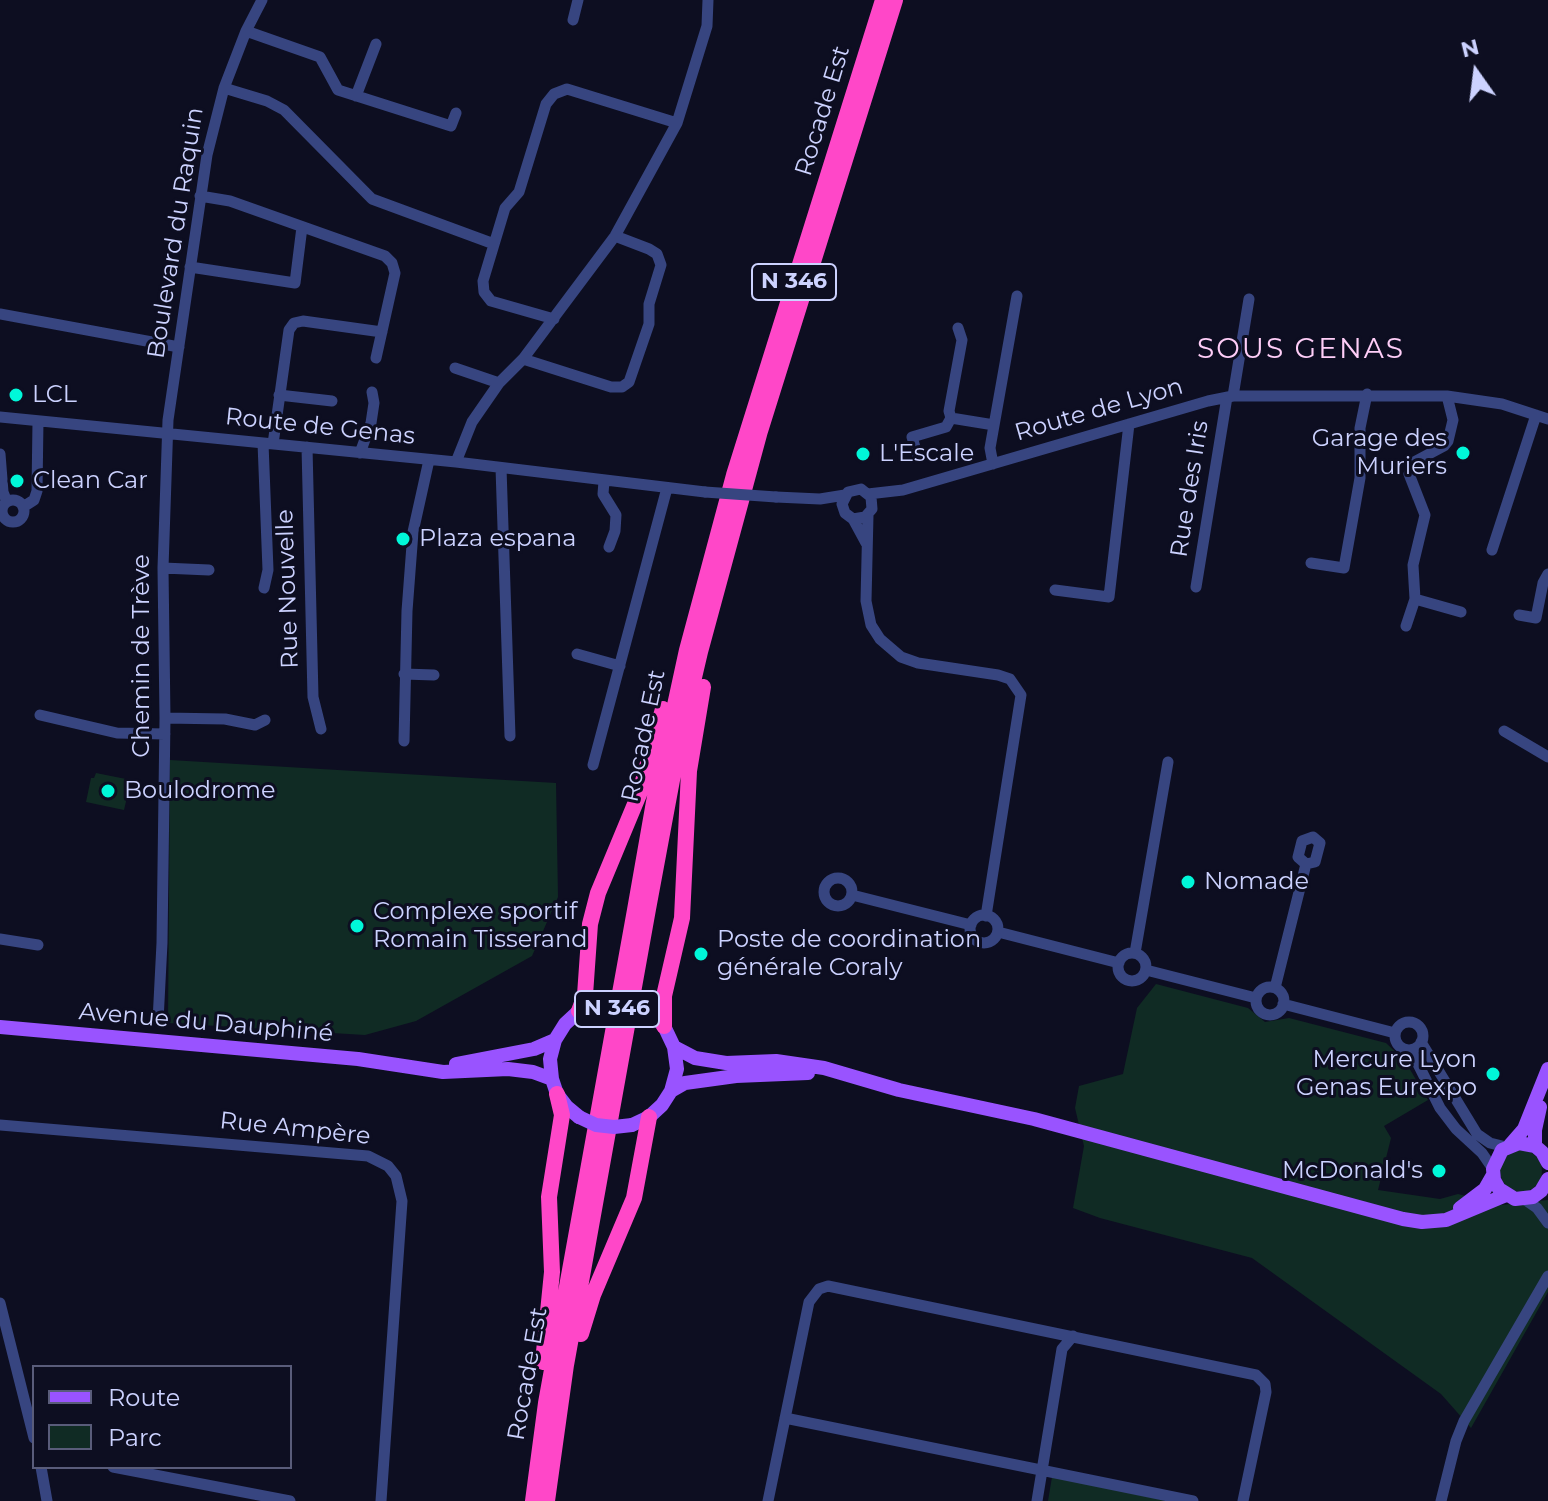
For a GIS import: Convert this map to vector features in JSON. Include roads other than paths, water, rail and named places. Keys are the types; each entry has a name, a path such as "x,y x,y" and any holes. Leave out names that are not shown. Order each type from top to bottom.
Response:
{"highway":[{"name":"Rocade Est","path":"533,1501 538,1457 654,802 709,565 734,475 883,0"},
{"name":"Rocade Est","path":"547,1501 557,1423 666,807 700,652 760,431 895,0"},
{"path":"664,1026 666,983 683,907 691,751 730,561 726,548"},
{"path":"579,1011 585,995 590,924 598,893 647,772 700,570 709,565"},
{"path":"538,1457 534,1441 552,1272 549,1197 562,1115 555,1086"},
{"path":"557,1423 565,1413 585,1319 634,1198 649,1117"}],"main road":[{"path":"597,1003 625,1003 651,1013 664,1026 674,1047 677,1069 671,1091 649,1117 632,1125 596,1125 567,1107 555,1086 550,1059 555,1040 565,1024 579,1011 597,1003"},
{"name":"Avenue du Dauphiné","path":"0,1027 358,1059 443,1072 508,1069 533,1072 555,1086"},
{"name":"Avenue du Dauphiné","path":"408,1067 442,1066 501,1057 555,1040"},
{"path":"674,1047 695,1058 726,1063 776,1061 824,1068 854,1078 1034,1119 1422,1222 1446,1220 1506,1195"},
{"path":"1388,1214 1422,1217 1454,1211 1477,1197 1485,1189 1497,1155 1524,1129 1548,1069"},
{"path":"671,1091 685,1083 767,1074 808,1073 854,1078"},
{"path":"1548,1079 1535,1130 1535,1146 1548,1163"},
{"path":"1508,1146 1519,1143 1535,1146"},
{"path":"1493,1172 1499,1189 1506,1195 1524,1199 1533,1197 1547,1181"}],"street":[{"name":"Boulevard du Raquin","path":"167,434 207,155 224,88 262,0"},
{"path":"573,20 578,0"},
{"path":"456,462 472,422 499,383 523,359 615,236 677,123 707,26 707,1"},
{"path":"246,31 320,57 338,90 451,126 456,113"},
{"path":"356,96 376,44"},
{"path":"224,88 267,101 284,110 372,199 494,244"},
{"path":"554,319 491,301 484,292 483,281 505,208 519,192 546,104 554,94 567,89 677,123"},
{"path":"200,196 230,201 385,256 392,263 394,282 376,358"},
{"path":"190,267 295,283 302,227"},
{"path":"523,359 611,387 622,387 629,382 649,324 649,304 661,265 657,254 615,236"},
{"path":"993,464 991,445 1017,296"},
{"name":"Rue des Iris","path":"1196,587 1249,299"},
{"path":"0,314 179,347"},
{"path":"264,588 268,570 268,443 289,330 294,323 303,321 382,332"},
{"path":"917,454 912,437 946,427 951,418 949,411 962,340 958,328"},
{"path":"455,368 499,383"},
{"path":"360,453 371,423 372,392"},
{"path":"1311,563 1344,568 1360,478 1360,428 1367,394"},
{"path":"279,395 332,401"},
{"path":"1406,626 1415,599 1413,565 1425,515 1409,474 1414,462 1448,441 1453,420 1447,396"},
{"name":"Route de Lyon","path":"868,494 903,490 1230,397 1447,396 1502,404 1542,417"},
{"name":"Route de Genas","path":"0,417 456,462 667,488"},
{"path":"1492,550 1542,417"},
{"path":"951,418 994,425"},
{"path":"23,507 34,500 37,491 38,421"},
{"path":"1055,590 1109,597 1129,424"},
{"name":"Chemin de Trève","path":"158,1021 162,943 165,734 163,568 167,434"},
{"path":"991,445 1012,458"},
{"path":"968,471 991,445"},
{"name":"Rue Nouvelle","path":"307,447 313,697 321,729"},
{"path":"0,454 4,517 13,522 22,517 23,507"},
{"path":"404,741 404,674 413,532 429,460"},
{"path":"501,468 510,736"},
{"path":"604,481 603,494 616,515 615,531 609,547"},
{"path":"593,765 667,488 820,499 845,495 857,489 868,494 872,501 866,601 873,629 889,649 901,657 918,663 998,675 1010,679 1021,695 986,916"},
{"name":"Route de Lyon","path":"870,512 903,490"},
{"path":"845,495 842,504 869,552"},
{"path":"820,499 848,515 862,519 870,512"},
{"path":"3,508 17,501 23,507"},
{"path":"163,568 209,570"},
{"path":"1519,615 1542,620 1543,583 1548,574"},
{"path":"1415,599 1461,612"},
{"path":"577,654 620,666"},
{"path":"404,674 434,675"},
{"path":"40,715 117,733 165,734"},
{"path":"165,718 225,719 255,725 265,720"},
{"path":"1504,731 1548,757"},
{"path":"1135,953 1168,762"},
{"path":"1275,988 1306,864"},
{"path":"852,895 971,925"},
{"path":"986,916 994,920 998,932 991,941 980,942 972,936 971,925 978,917 986,916"},
{"path":"998,932 1119,963"},
{"path":"0,939 38,945"},
{"path":"1135,953 1144,959 1146,970 1139,979 1131,981 1121,975 1119,963 1124,956 1135,953"},
{"path":"1146,970 1256,998"},
{"path":"1265,988 1275,988 1282,993 1283,1004 1277,1013 1268,1015 1257,1007 1256,998 1265,988"},
{"path":"1283,1004 1395,1033"},
{"path":"1493,1172 1482,1153 1456,1129 1440,1108 1411,1050 1398,1045 1395,1033 1400,1025 1413,1023 1420,1028 1421,1042 1477,1134 1490,1143 1508,1146"},
{"path":"1411,1050 1421,1042"},
{"path":"1422,1073 1435,1064"},
{"path":"1440,1108 1457,1099"},
{"name":"Rue Ampère","path":"0,1125 368,1156 388,1166 396,1176 402,1201 381,1501"},
{"path":"1547,1181 1548,1202"},
{"path":"1524,1199 1537,1208 1548,1223"},
{"path":"1441,1501 1464,1421 1548,1276"},
{"path":"771,1500 809,1302 819,1289 828,1286 1256,1375 1266,1392 1243,1501"},
{"path":"0,1303 32,1430"},
{"path":"1037,1501 1062,1349 1073,1336"},
{"path":"785,1418 1193,1501"},
{"path":"41,1469 47,1501"},
{"path":"123,1469 290,1501"}],"place":[{"name":"LCL","path":"16,395"},
{"name":"Garage des Muriers","path":"1463,453"},
{"name":"L'Escale","path":"863,454"},
{"name":"Clean Car","path":"17,481"},
{"name":"Plaza espana","path":"403,539"},
{"name":"Boulodrome","path":"108,791"},
{"name":"Nomade","path":"1188,882"},
{"name":"Complexe sportif Romain Tisserand","path":"357,926"},
{"name":"Poste de coordination générale Coraly","path":"701,954"},
{"name":"Mercure Lyon Genas Eurexpo","path":"1493,1074"},
{"name":"McDonald's","path":"1439,1171"}],"district":[{"name":"SOUS GENAS","path":"1301,350"}]}
